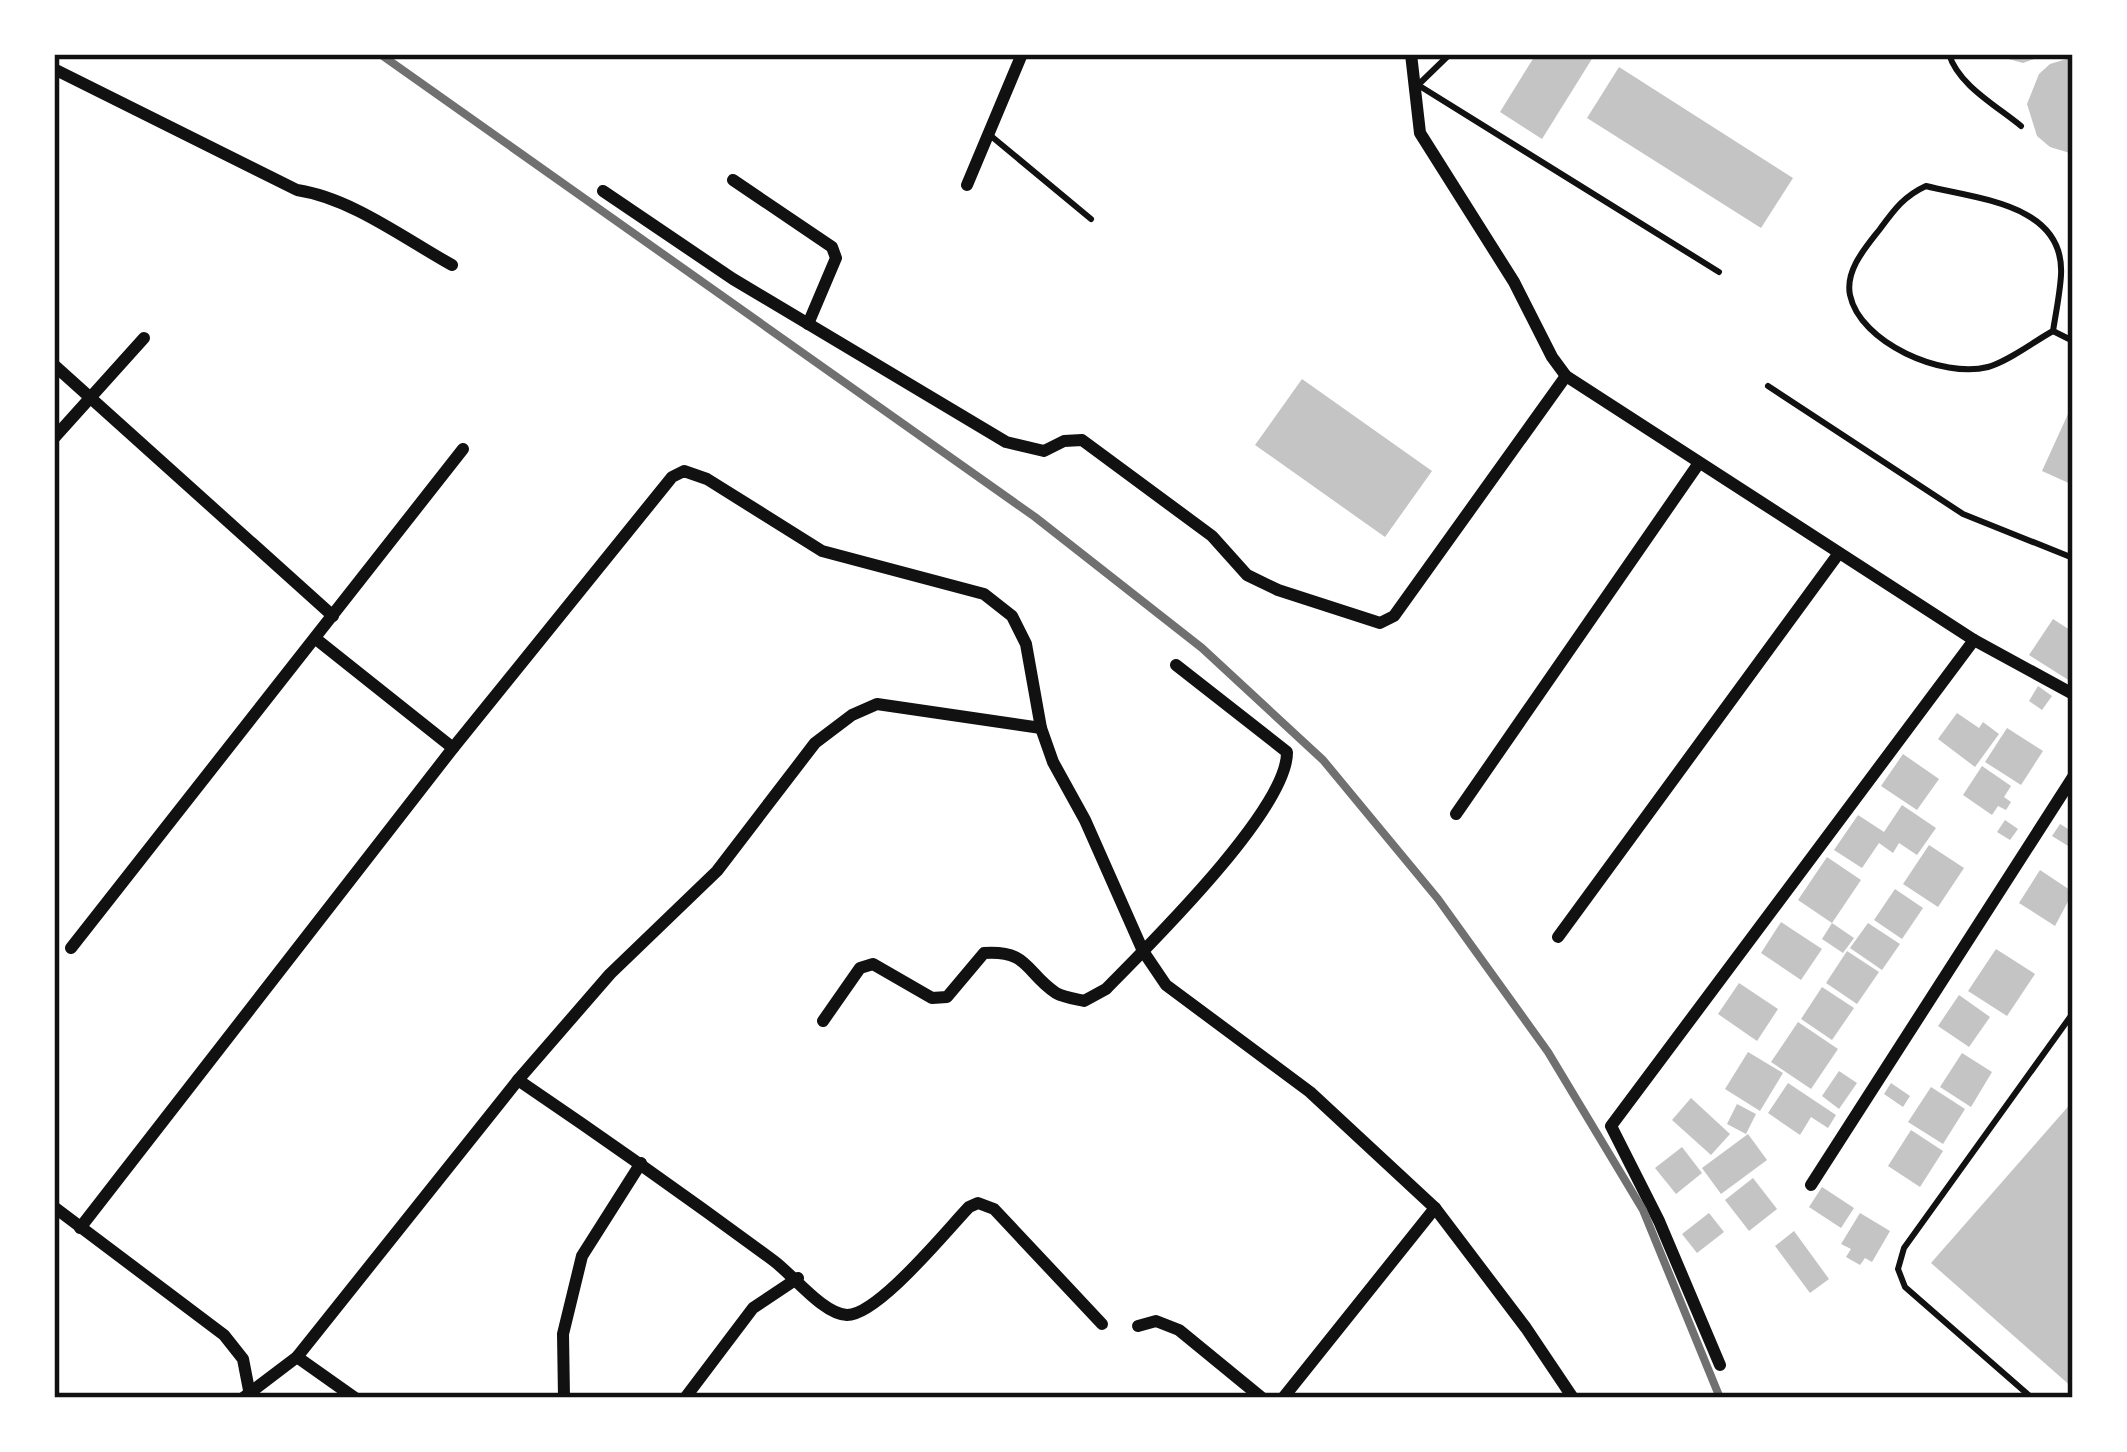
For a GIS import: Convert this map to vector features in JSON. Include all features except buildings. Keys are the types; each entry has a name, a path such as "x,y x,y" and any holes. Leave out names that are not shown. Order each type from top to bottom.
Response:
{"street":[{"path":"967,185 1022,54"},
{"path":"1412,54 1420,133 1514,282 1566,376 1974,640 2073,694"},
{"path":"54,69 297,190 313,192 355,212 452,265"},
{"path":"733,180 832,247 836,259 808,324"},
{"path":"603,191 733,279 1006,442 1044,451 1064,440 1082,440 1212,536 1247,575 1380,623 1394,616 1566,376"},
{"path":"54,437 144,338"},
{"path":"54,365 334,616"},
{"path":"71,948 463,449"},
{"path":"1456,814 1699,463"},
{"path":"80,1228 453,748 672,477 684,470 707,478 822,551 984,594 1012,616 1027,644 1041,728 1053,762 1085,820 1143,951 1166,985 1310,1092 1435,1208 1573,1398"},
{"path":"1558,937 1839,553"},
{"path":"316,639 453,748"},
{"path":"1720,1365 1659,1222 1611,1126 1974,640"},
{"path":"823,1022 860,968 873,964 932,998 947,997 984,953 1006,951 1022,958 1058,994 1084,1001 1106,989 1265,811 1287,770 1287,752 1176,665"},
{"path":"246,1394 297,1358 518,1080 610,974 717,871 814,743 877,704 1041,728"},
{"path":"1811,1185 2073,776"},
{"path":"518,1080 798,1278 825,1308 849,1315 873,1305 978,1203 994,1209 1102,1324"},
{"path":"564,1398 563,1334 582,1256 641,1163"},
{"path":"54,1207 224,1335 243,1359 246,1394"},
{"path":"1282,1398 1435,1208"},
{"path":"685,1398 752,1308 798,1278"},
{"path":"1138,1326 1156,1321 1179,1330 1262,1398"},
{"path":"297,1358 355,1398"}],"lane":[{"path":"1450,54 1418,85 1719,272"},
{"path":"1949,54 1968,83 2021,126"},
{"path":"988,133 1091,219"},
{"path":"1926,186 2024,212 2046,226 2062,269 2053,331 1988,367 1942,368 1906,355 1864,322 1849,293 1856,261 1906,194 1926,186"},
{"path":"2053,331 2073,341"},
{"path":"1768,386 1963,514 2073,558"},
{"path":"2032,1398 1905,1287 1898,1269 1904,1248 2073,1013"}],"railway":[{"path":"380,54 1035,517 1202,648 1323,760 1438,899 1548,1052 1643,1210 1720,1398"}]}
